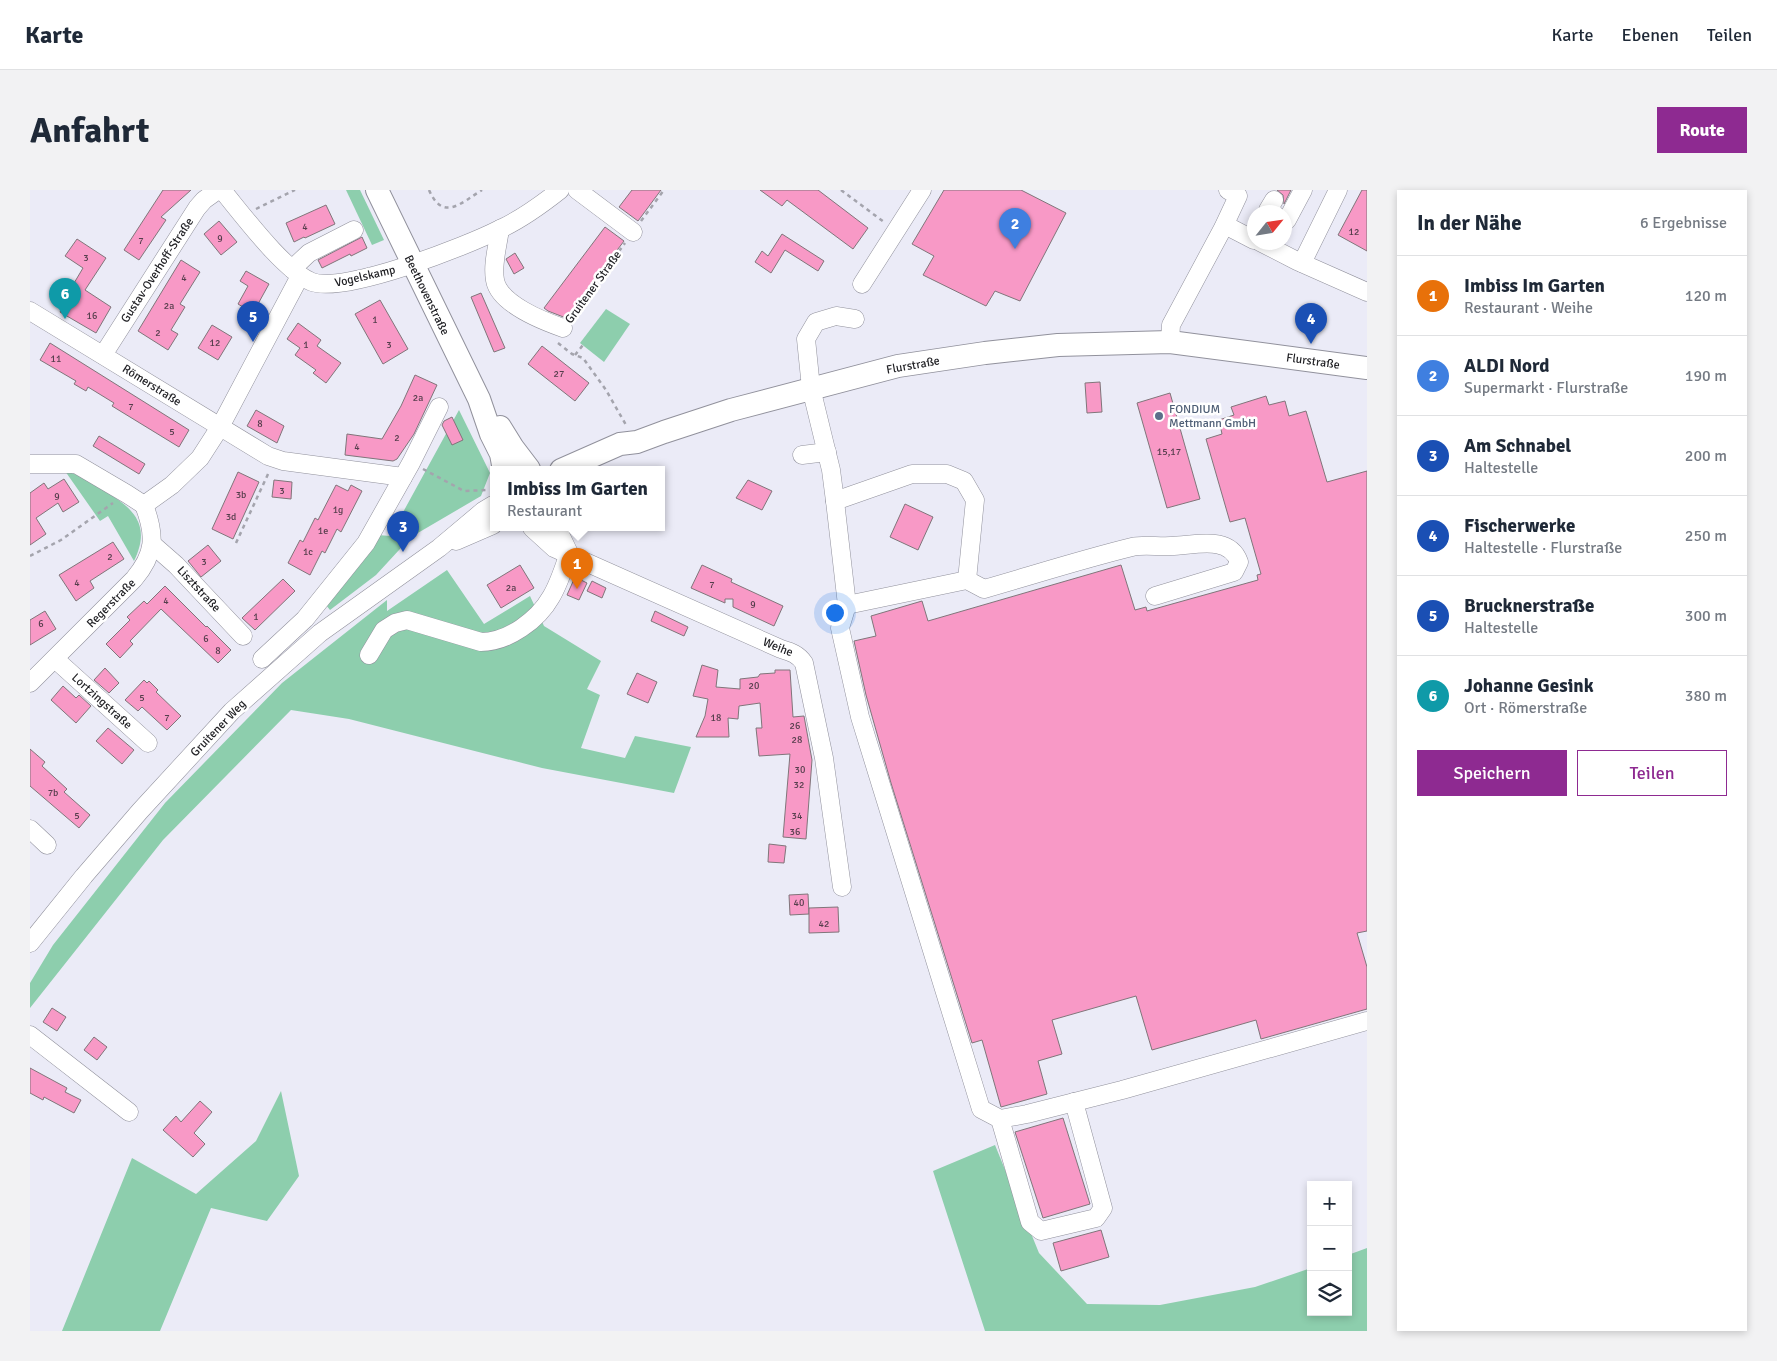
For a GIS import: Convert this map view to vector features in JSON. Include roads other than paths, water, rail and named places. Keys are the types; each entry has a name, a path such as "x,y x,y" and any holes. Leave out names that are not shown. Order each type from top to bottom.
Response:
{"main road":[{"name":"Beethovenstraße","path":"376,190 479,399 491,434 501,454 503,466"},
{"name":"Flurstraße","path":"637,442 731,410 898,366 985,353 1058,345 1170,342 1367,368"},
{"name":"Beethovenstraße","path":"479,399 524,466"},
{"path":"570,466 620,444 637,442"},
{"path":"606,466 618,461 637,442"}],"street":[{"name":"Gustav-Overhoff-Straße","path":"103,355 197,208 204,200 218,190"},
{"name":"Vogelskamp","path":"222,190 296,273 313,282 338,284 412,264"},
{"path":"412,264 500,230 526,215 560,190"},
{"path":"577,190 633,232"},
{"path":"862,284 922,190"},
{"path":"1170,342 1171,325 1220,225 1238,196 1228,190"},
{"path":"1292,211 1303,190"},
{"path":"1298,264 1338,190"},
{"path":"1220,225 1246,238"},
{"path":"30,464 76,464 144,505 200,458 220,427 296,273 309,253 354,230"},
{"name":"Gruitener Straße","path":"500,230 495,268 497,287 518,307 547,323 563,328"},
{"path":"1274,250 1298,264 1367,292"},
{"name":"Römerstraße","path":"30,310 275,459 407,470"},
{"path":"856,319 836,316 812,320 804,353 831,470 847,605 840,628 860,717 980,1109 1000,1119 1074,1102 1367,1021"},
{"path":"262,659 306,619 366,543 407,470 439,407"},
{"path":"802,455 827,452"},
{"path":"835,501 912,474 947,474 964,481 975,500 967,580"},
{"name":"Gruitener Weg","path":"30,943 134,818 232,711 320,633 439,548 484,511 490,500"},
{"name":"Regerstraße","path":"30,683 145,566 152,544 150,520 144,505"},
{"name":"Gruitener Weg","path":"439,548 490,526"},
{"name":"Weihe","path":"535,531 554,548 667,590 780,649 800,656 804,663 824,758 842,887"},
{"path":"369,655 384,630 395,623 407,620 481,642 500,639 524,625 538,614 552,596 569,553 558,531"},
{"path":"847,605 967,580 984,589 1135,546 1174,546 1203,542 1223,546 1236,555 1239,562 1234,572 1155,596"},
{"name":"Lisztstraße","path":"152,544 176,565 243,636"},
{"name":"Lortzingstraße","path":"55,658 148,743"},
{"path":"30,829 47,845"},
{"path":"30,1035 129,1112"},
{"path":"1000,1119 1030,1222 1041,1232 1096,1218 1103,1208 1074,1102"}],"place":[{"name":"ALDI Nord","path":"1015,249"},
{"name":"Johanne Gesink","path":"65,319"},
{"name":"Brucknerstraße","path":"253,342"},
{"name":"Fischerwerke","path":"1311,344"},
{"name":"FONDIUM Mettmann GmbH","path":"1159,416"},
{"name":"Am Schnabel","path":"403,552"},
{"name":"Imbiss Im Garten","path":"577,589"}]}
